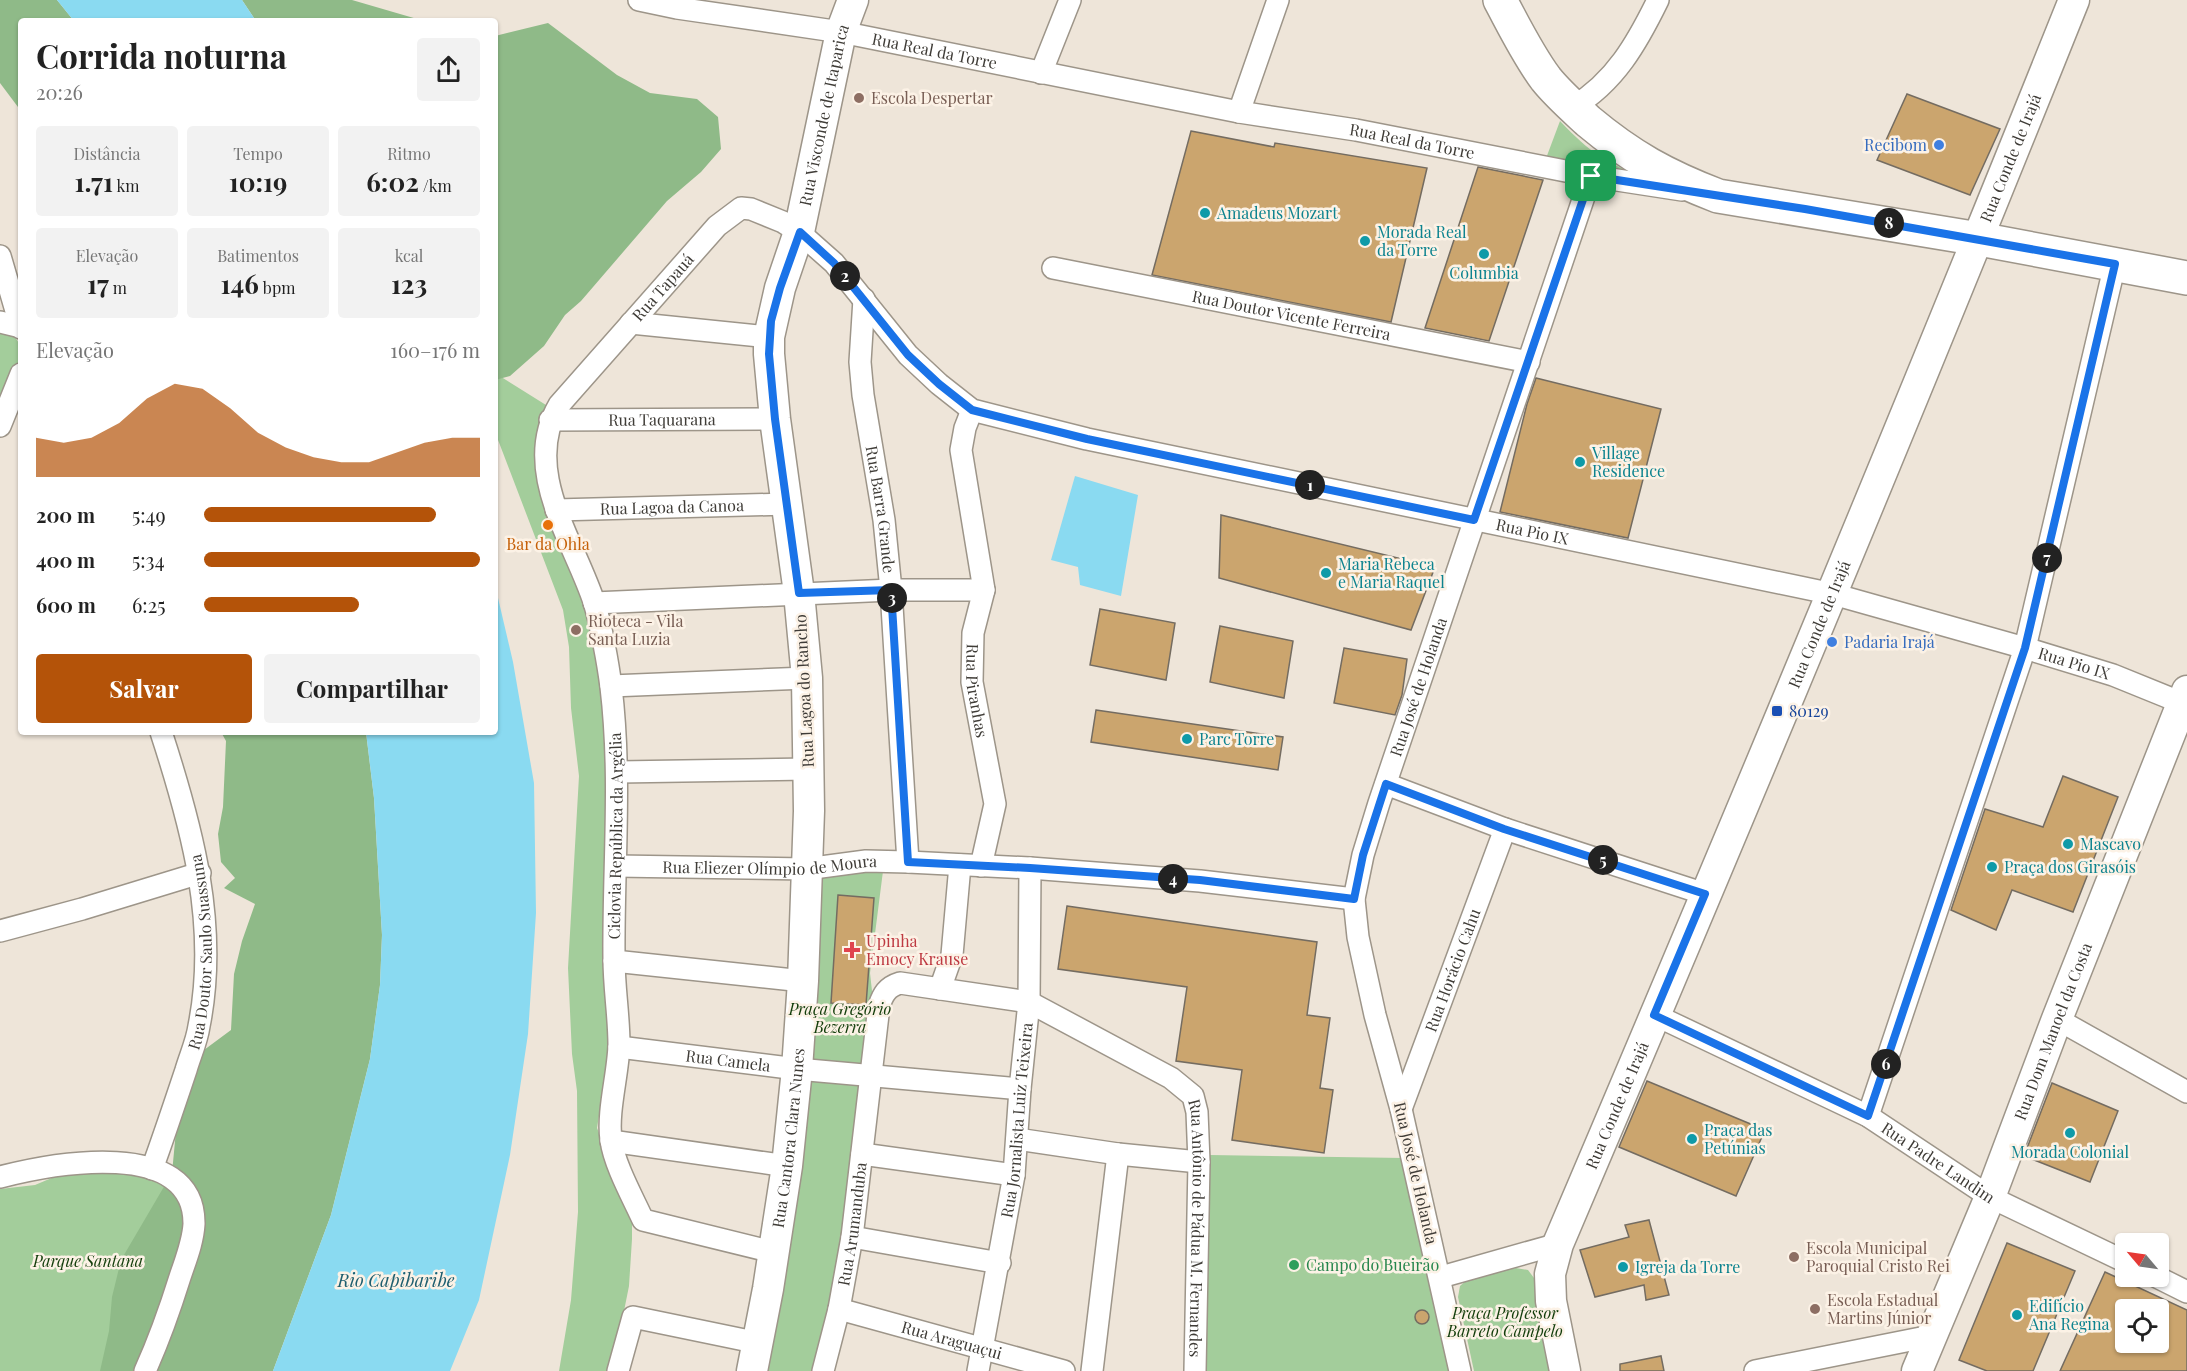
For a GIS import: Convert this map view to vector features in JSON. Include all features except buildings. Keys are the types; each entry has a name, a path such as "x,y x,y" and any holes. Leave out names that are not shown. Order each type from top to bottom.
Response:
{"main road":[{"name":"Rua Visconde de Itaparica","path":"800,232 840,32 853,0"},
{"path":"1500,0 1546,78 1573,107 1610,139 1644,163 1679,181 1718,196"},
{"name":"Rua Conde de Irajá","path":"1565,1371 1551,1301 1550,1274 1558,1244 1833,594 1979,239 2074,0"},
{"name":"Rua Real da Torre","path":"1718,196 1979,239 2187,278"},
{"name":"Rua Lagoa do Rancho","path":"800,232 780,288 769,336 769,354 775,419 799,593 807,678 809,811 806,869"},
{"name":"Rua Dom Manoel da Costa","path":"1917,1371 1989,1197 2057,1019 2186,700"},
{"name":"Rua Cantora Clara Nunes","path":"755,1357 787,1166 803,981 806,869"}],"street":[{"name":"Rua Real da Torre","path":"639,0 677,8 840,32 1239,112 1356,130 1591,176 1718,196"},
{"path":"1041,73 1070,0"},
{"path":"1239,112 1278,0"},
{"path":"1573,107 1590,97 1628,56 1658,0"},
{"name":"Rua José de Holanda","path":"1460,1371 1401,1109 1365,972 1354,899 1363,855 1386,784 1591,176"},
{"name":"Rua Tapauá","path":"550,420 560,405 631,323 732,212 741,208 751,209 783,222 800,232"},
{"name":"Rua Pio IX","path":"800,232 834,263 908,355 972,410 1087,439 1833,594 2025,648 2186,700"},
{"path":"0,256 18,318"},
{"path":"1868,1116 2025,648 2115,264"},
{"name":"Rua Doutor Vicente Ferreira","path":"1053,268 1529,362"},
{"name":"Rua Barra Grande","path":"864,299 860,362 863,395 884,520 891,590 908,862"},
{"path":"0,322 18,327"},
{"path":"631,323 769,336"},
{"path":"0,426 18,381"},
{"name":"Rua Piranhas","path":"972,410 965,428 961,450 984,590 973,633 972,682 995,804 981,866"},
{"name":"Rua Taquarana","path":"550,420 775,419"},
{"name":"Ciclovia República da Argélia","path":"550,420 548,480 556,510 594,603 610,686 618,772 614,961 619,1047 610,1122 611,1141 643,1220 773,1252"},
{"name":"Rua Lagoa da Canoa","path":"556,510 787,504"},
{"path":"594,603 799,593 984,590"},
{"path":"610,686 807,678"},
{"name":"Rua Doutor Saulo Suassuna","path":"152,1169 199,1028 205,984 207,940 200,873 188,821 162,735"},
{"path":"618,772 808,769"},
{"path":"1386,784 1504,829 1705,894"},
{"name":"Rua Horácio Cahu","path":"1401,1109 1504,829"},
{"name":"Rua Eliezer Olímpio de Moura","path":"616,866 806,869 866,861 908,862 1200,880 1354,899"},
{"path":"939,989 952,955 960,865"},
{"name":"Rua Jornalista Luiz Teixeira","path":"978,1371 1000,1263 1014,1175 1029,1002 1030,868"},
{"path":"0,931 200,873"},
{"path":"614,961 803,981"},
{"name":"Rua Arumanduba","path":"823,1371 839,1309 852,1238 879,1006 886,990 900,983 939,989"},
{"name":"Rua Antônio de Pádua M. Fernandes","path":"939,989 1029,1002 1171,1078 1193,1096 1197,1112 1199,1162 1195,1371"},
{"name":"Rua Padre Landim","path":"1654,1015 1868,1116 1989,1197 2115,1258"},
{"path":"2057,1019 2187,1092"},
{"name":"Rua Camela","path":"619,1047 797,1070 1020,1089"},
{"path":"1017,1139 1118,1154 1199,1162"},
{"path":"611,1141 787,1166"},
{"path":"862,1154 1014,1175"},
{"path":"1092,1371 1118,1154"},
{"path":"0,1177 75,1162 104,1161 135,1164 152,1169 174,1180 184,1189 190,1201 194,1221 192,1239 171,1307 145,1371"},
{"path":"852,1238 1000,1263"},
{"path":"1440,1277 1558,1244"},
{"path":"2169,1283 2187,1292"},
{"name":"Rua Araguaçui","path":"839,1309 1064,1371"},
{"path":"618,1371 633,1317 755,1357"},
{"path":"1755,1371 1931,1336"}],"green space":[{"path":"0,0 57,0 72,18 18,18 18,107 0,83"},
{"path":"242,0 352,0 414,18 254,18"},
{"path":"548,23 617,75 650,93 697,99 718,117 721,149 701,172 667,201 581,301 565,315 544,346 510,376 498,379 498,35"},
{"path":"1560,121 1600,156 1647,179 1545,161"},
{"path":"0,327 10,330 18,342 18,363 0,413"},
{"path":"498,375 546,405 563,551 603,651 609,703 610,1048 597,1128 632,1213 629,1286 612,1371 559,1371 571,1300 578,1212 577,1091 572,1054 568,968 579,776 571,708 569,647 563,610 498,440"},
{"path":"223,735 366,735 374,798 382,935 380,985 370,1059 331,1215 273,1371 100,1371 109,1331 112,1297 121,1260 172,1173 179,1099 177,1070 231,1030 234,974 242,941 255,904 224,888 235,878 221,862 218,834 223,807 226,741"},
{"name":"Praça Gregório Bezerra","path":"883,871 870,973 872,991 858,1157 821,1371 764,1371 820,878 827,872"},
{"name":"Campo do Bueirão","path":"1210,1155 1404,1158 1450,1371 1206,1371"},
{"name":"Parque Santana","path":"85,1164 126,1167 180,1190 139,1371 0,1371 0,1189 35,1185"},
{"name":"Praça Professor Barreto Campelo","path":"1516,1268 1528,1270 1537,1282 1556,1371 1474,1371 1458,1297 1460,1286 1468,1279"}],"water":[{"path":"57,0 242,0 254,18 72,18"},
{"path":"1075,476 1138,495 1121,596 1080,585 1078,567 1051,560"},
{"name":"Rio Capibaribe","path":"498,598 513,662 534,783 536,913 528,1034 510,1155 479,1300 450,1371 273,1371 331,1215 370,1059 380,985 382,935 374,798 366,735 498,735"}],"place":[{"name":"Escola Despertar","path":"859,98"},
{"name":"Recibom","path":"1939,145"},
{"name":"Amadeus Mozart","path":"1205,213"},
{"name":"Morada Real da Torre","path":"1365,241"},
{"name":"Columbia","path":"1484,254"},
{"name":"Village Residence","path":"1580,462"},
{"name":"Bar da Ohla","path":"548,525"},
{"name":"Maria Rebeca e Maria Raquel","path":"1326,573"},
{"name":"Rioteca - Vila Santa Luzia","path":"576,630"},
{"name":"Padaria Irajá","path":"1832,642"},
{"name":"80129","path":"1777,711"},
{"name":"Parc Torre","path":"1187,739"},
{"name":"Mascavo","path":"2068,844"},
{"name":"Praça dos Girasóis","path":"1992,867"},
{"name":"Upinha Emocy Krause","path":"852,950"},
{"name":"Morada Colonial","path":"2070,1133"},
{"name":"Praça das Petúnias","path":"1692,1139"},
{"name":"Escola Municipal Paroquial Cristo Rei","path":"1794,1257"},
{"name":"Campo do Bueirão","path":"1294,1265"},
{"name":"Igreja da Torre","path":"1623,1267"},
{"name":"Escola Estadual Martins Júnior","path":"1815,1309"},
{"name":"Edifício Ana Regina","path":"2017,1315"}],"route":[{"path":"1591,176 1805,209 2115,264 2025,648 1964,827 1935,923 1868,1116 1654,1015 1705,894 1504,829 1386,784 1363,855 1354,899 1200,880 908,862 891,590 799,593 775,419 769,336 780,288 800,232 834,263 908,355 972,410 1087,439 1474,520 1591,176"}]}
